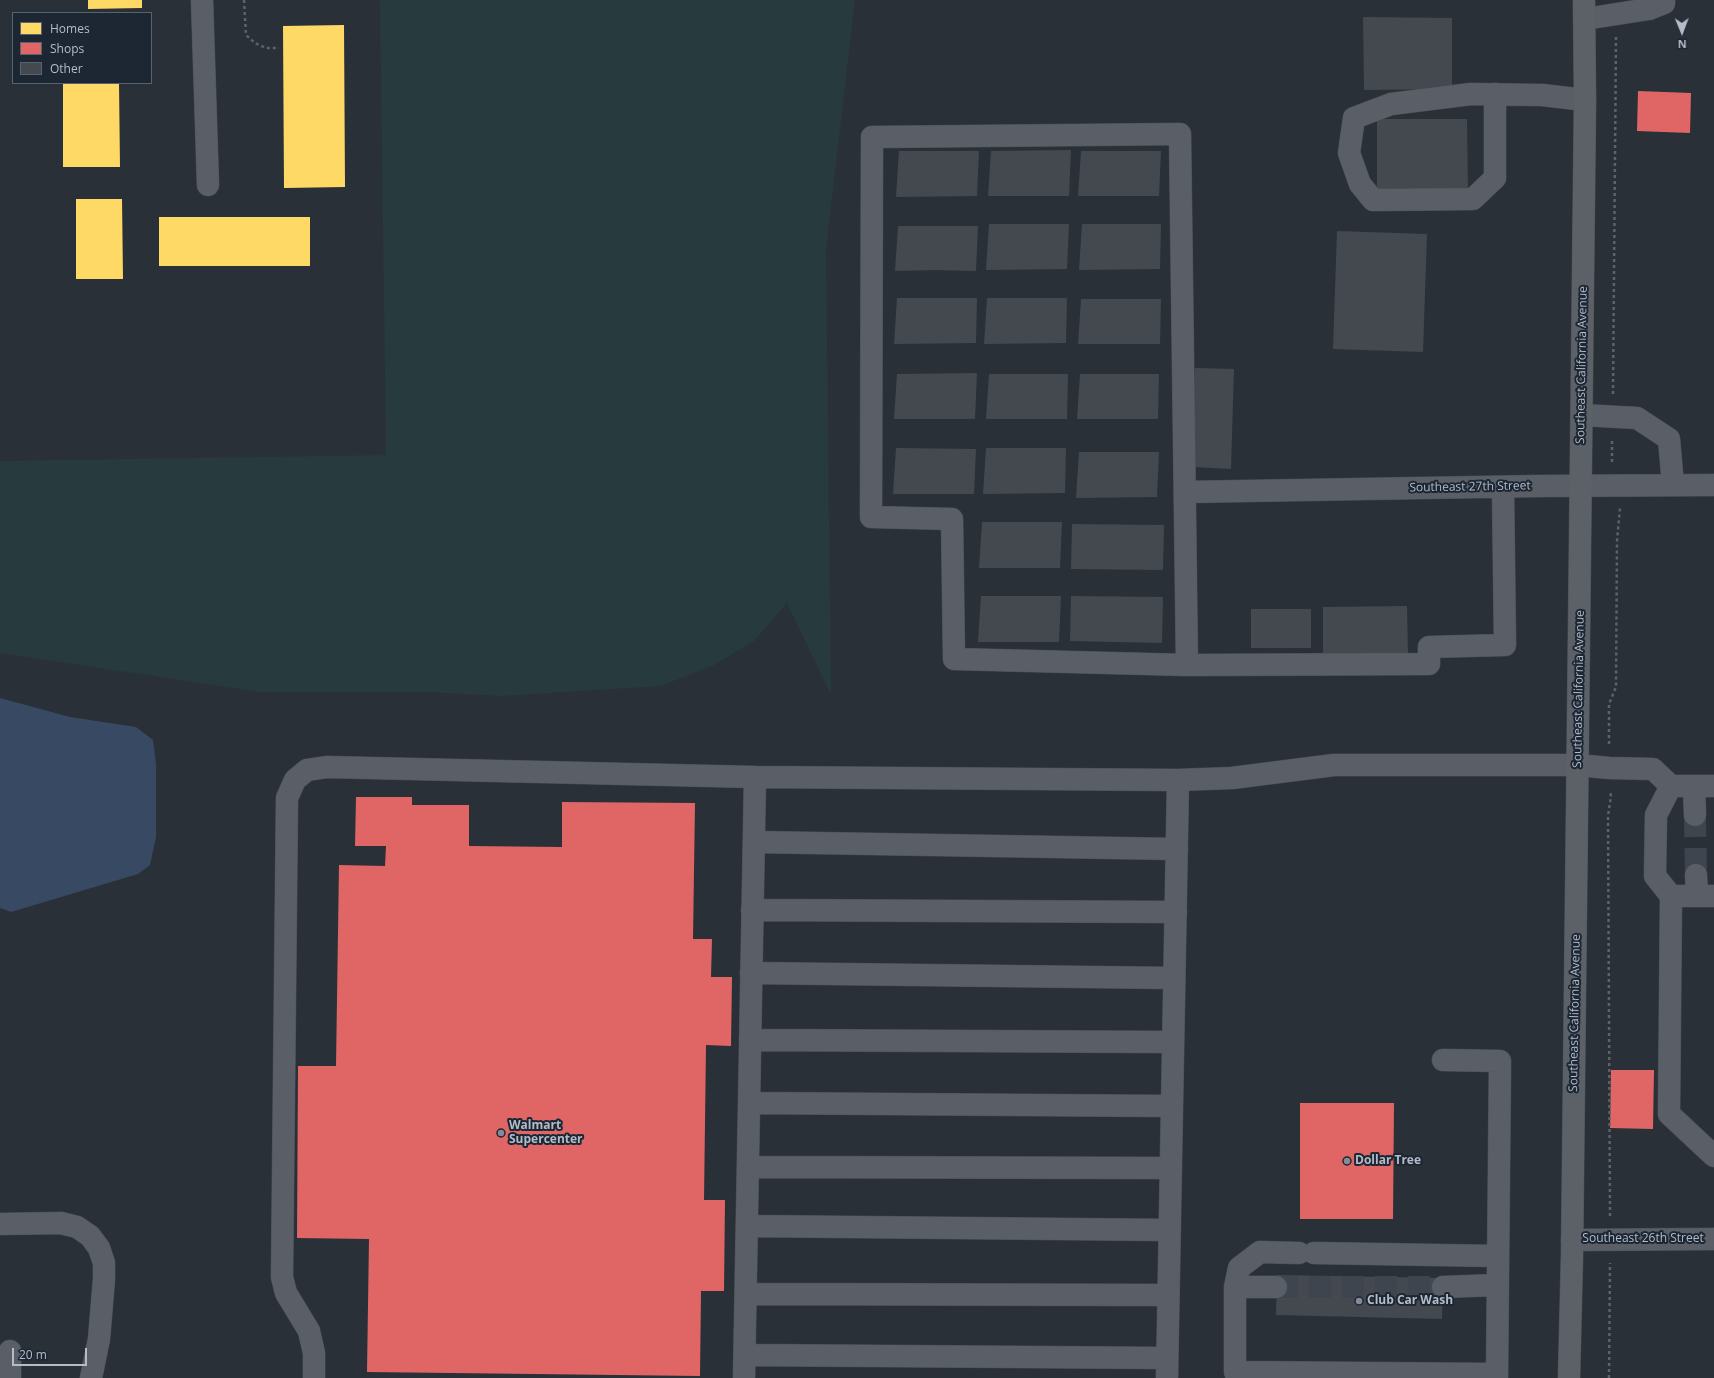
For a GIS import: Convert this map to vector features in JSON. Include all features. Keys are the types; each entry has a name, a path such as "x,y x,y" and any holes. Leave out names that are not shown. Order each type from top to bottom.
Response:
{"main road":[{"name":"Southeast California Avenue","path":"1569,1378 1582,415 1585,100 1584,10"}],"street":[{"path":"202,0 208,185"},
{"path":"1584,10 1616,14 1649,9 1664,3 1664,0"},
{"path":"1495,94 1495,178 1473,199 1373,200 1360,184 1349,153 1354,118 1391,104 1471,94 1495,94 1542,95 1585,100"},
{"path":"1187,665 1180,134 872,137 871,517 952,519 954,659 1187,665 1428,664 1428,647 1505,645 1504,487"},
{"path":"1582,415 1637,418 1669,439 1673,486"},
{"name":"Southeast 27th Street","path":"1185,492 1581,486 1714,486"},
{"path":"314,1378 314,1353 309,1331 286,1293 282,1277 287,798 295,780 307,770 327,767 755,777 1178,780 1232,778 1334,766 1578,764 1608,768 1653,769 1671,786 1704,786 1695,815"},
{"path":"744,1378 755,777"},
{"path":"745,1355 1167,1368 1178,780"},
{"path":"1671,786 1656,815 1655,876 1671,896 1669,1114 1714,1156"},
{"path":"754,842 1177,849"},
{"path":"1671,896 1702,889"},
{"path":"752,910 1176,912"},
{"path":"751,973 1174,978"},
{"path":"750,1040 1173,1042"},
{"path":"1443,1060 1500,1061 1497,1376 1235,1372 1235,1287 1240,1268 1260,1252 1497,1256"},
{"path":"749,1102 1172,1106"},
{"path":"748,1167 1171,1168"},
{"path":"0,1224 61,1223 77,1227 90,1236 99,1248 104,1263 104,1280 99,1338 91,1378"},
{"path":"747,1226 1170,1230"},
{"name":"Southeast 26th Street","path":"1572,1240 1714,1239"},
{"path":"1443,1287 1497,1285"},
{"path":"1235,1287 1276,1287"},
{"path":"746,1294 1168,1294"},
{"path":"10,1351 10,1378"}],"path":[{"path":"244,0 246,35 255,43 266,48 279,48"},
{"path":"1609,1378 1610,1240 1608,816 1611,796 1608,768 1609,704 1616,687 1617,541 1621,512 1612,462 1616,14"}],"green space":[{"path":"380,0 855,0 826,249 831,695 787,603 754,641 714,665 661,686 502,696 427,692 260,692 0,653 0,461 386,455"}],"water":[{"path":"0,698 70,717 136,727 153,740 156,765 156,837 150,865 138,874 11,912 0,908"}],"building: Homes":[{"path":"88,0 142,0 142,8 88,9"},
{"path":"344,25 345,187 284,188 283,26"},
{"path":"63,84 119,84 120,167 63,167"},
{"path":"76,199 122,199 123,279 76,279"},
{"path":"159,217 310,217 310,266 159,266"}],"building: Shops":[{"path":"1638,91 1691,93 1690,133 1637,131"},
{"name":"Walmart Supercenter","path":"356,797 412,797 412,805 469,805 469,846 562,847 562,802 695,803 693,939 712,939 711,977 732,977 731,1046 706,1045 704,1200 725,1200 724,1291 701,1291 700,1376 367,1372 369,1239 297,1238 298,1066 336,1066 339,865 385,866 386,846 355,846"},
{"path":"1611,1070 1654,1070 1653,1129 1610,1128"},
{"name":"Dollar Tree","path":"1300,1103 1394,1103 1393,1219 1300,1219"}],"building: Other":[{"path":"1363,17 1452,18 1452,89 1364,90"},
{"path":"1377,119 1467,119 1468,195 1377,196"},
{"path":"1071,150 1069,196 988,196 991,151"},
{"path":"899,151 979,151 977,196 896,197"},
{"path":"1081,151 1161,151 1159,196 1078,196"},
{"path":"989,224 1069,224 1067,269 986,270"},
{"path":"1082,224 1161,224 1160,269 1079,270"},
{"path":"898,226 978,226 976,271 895,271"},
{"path":"1337,231 1427,234 1423,352 1333,349"},
{"path":"897,298 977,298 976,343 894,344"},
{"path":"987,298 1067,298 1066,343 984,344"},
{"path":"1081,299 1161,299 1160,344 1078,344"},
{"path":"1195,368 1234,369 1231,469 1192,467"},
{"path":"977,373 975,419 894,419 897,374"},
{"path":"989,374 1068,374 1067,419 986,419"},
{"path":"1080,374 1159,374 1158,419 1077,419"},
{"path":"896,448 976,449 974,494 893,494"},
{"path":"986,448 1066,448 1065,493 983,494"},
{"path":"1079,452 1159,452 1157,497 1076,498"},
{"path":"982,522 1062,522 1060,568 979,568"},
{"path":"1072,524 1164,525 1163,570 1071,569"},
{"path":"981,596 1061,596 1059,642 978,642"},
{"path":"1071,596 1163,597 1162,643 1070,641"},
{"path":"1407,606 1408,654 1323,654 1323,607"},
{"path":"1251,609 1311,609 1311,648 1251,648"},
{"name":"Club Car Wash","path":"1277,1275 1443,1278 1442,1319 1276,1315"}],"tunnel":[{"path":"1695,815 1696,875"},
{"path":"1276,1287 1443,1287"}],"place":[{"name":"Walmart Supercenter","path":"501,1133"},
{"name":"Dollar Tree","path":"1347,1161"},
{"name":"Club Car Wash","path":"1359,1301"}]}
